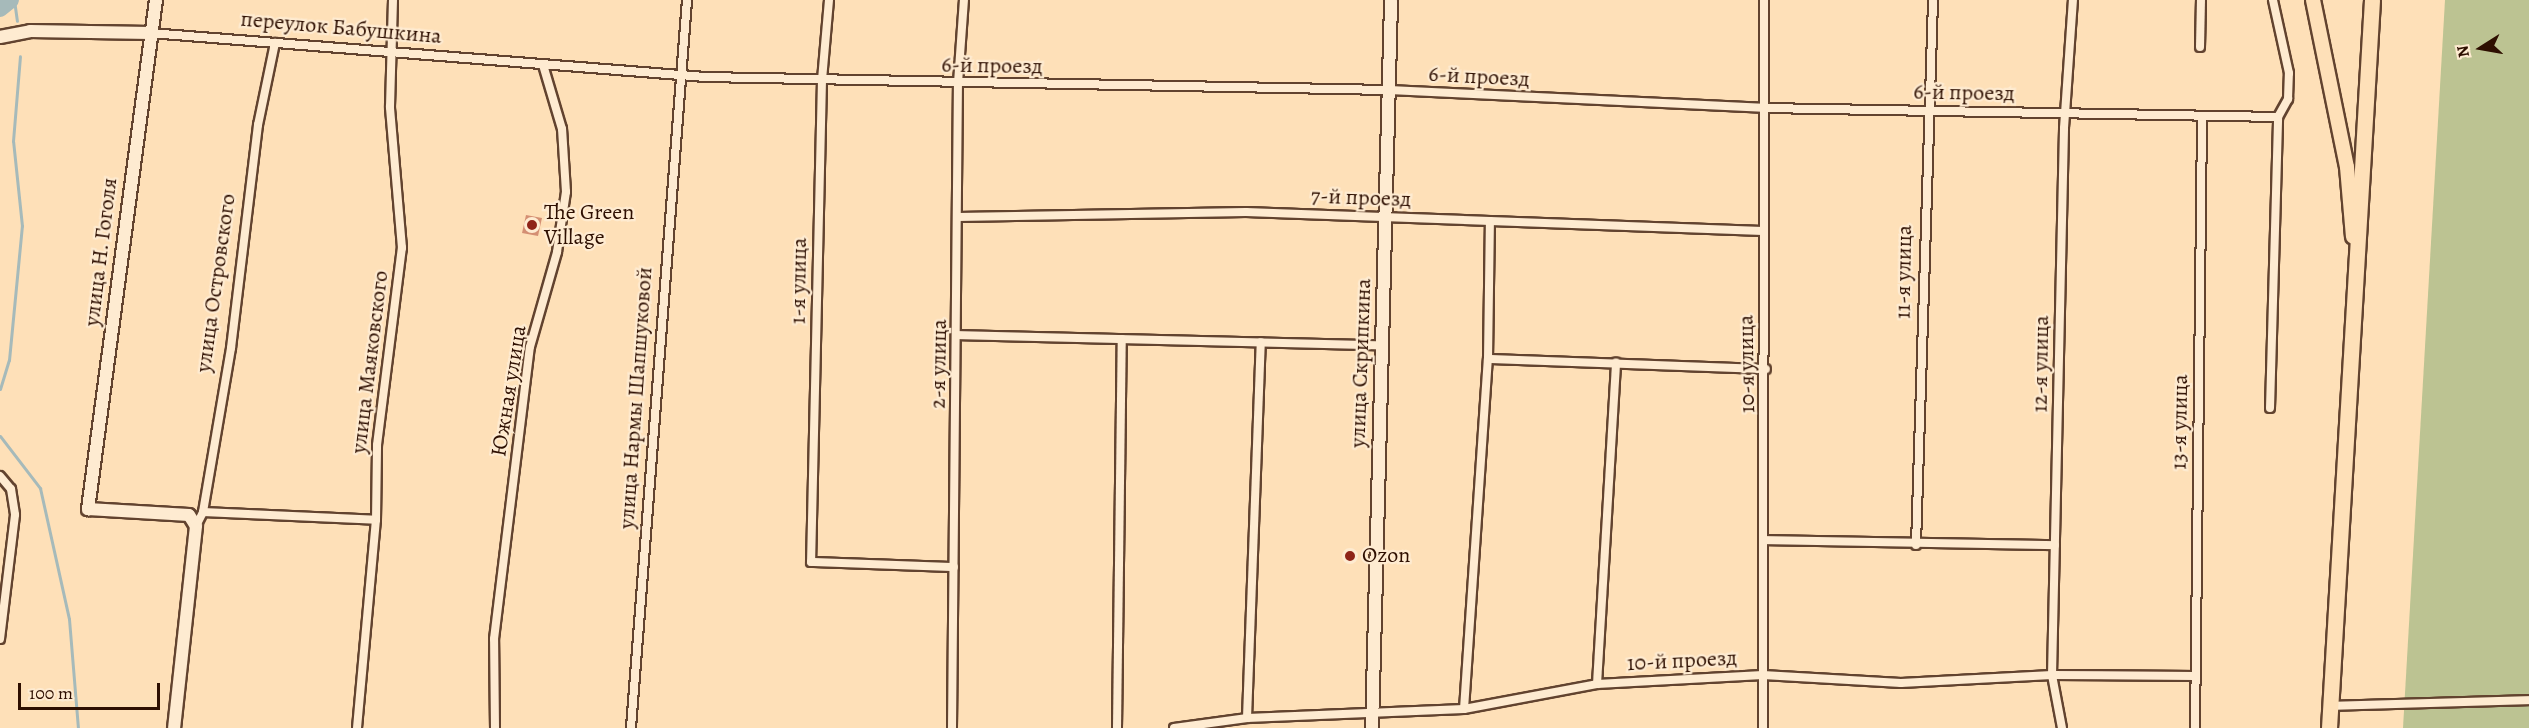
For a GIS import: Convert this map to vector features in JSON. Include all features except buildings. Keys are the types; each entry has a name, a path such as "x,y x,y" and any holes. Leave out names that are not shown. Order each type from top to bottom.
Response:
{"highway":[{"path":"2330,728 2372,0"}],"main road":[{"path":"2313,0 2347,167 2355,268"}],"street":[{"name":"улица Н. Гоголя","path":"156,0 88,509 189,515 196,526"},
{"name":"улица Маяковского","path":"357,728 376,520 377,445 385,364 398,306 403,213 388,52 393,0"},
{"name":"улица Нармы Шапшуковой","path":"631,728 678,75 687,0"},
{"name":"1-я улица","path":"829,0 822,80 811,562 954,567"},
{"name":"2-я улица","path":"952,728 958,335 958,83 964,0"},
{"name":"улица Скрипкина","path":"1372,728 1391,0"},
{"name":"10-я улица","path":"1763,728 1766,369 1762,231 1764,0"},
{"name":"11-я улица","path":"1916,545 1927,111 1933,0"},
{"name":"12-я улица","path":"2062,728 2052,675 2065,113 2073,0"},
{"path":"2200,47 2201,0"},
{"path":"2270,408 2278,117 2288,99 2289,73 2273,0"},
{"name":"переулок Бабушкина","path":"0,37 30,31 150,33 678,75"},
{"name":"улица Островского","path":"174,728 196,526 203,512 231,348 258,125 275,43"},
{"name":"Южная улица","path":"495,728 494,639 530,347 557,252 566,192 562,129 543,64"},
{"name":"6-й проезд","path":"678,75 958,83 1388,90 1764,108 2278,117"},
{"name":"13-я улица","path":"2195,728 2202,117"},
{"name":"7-й проезд","path":"958,217 1246,212 1762,231"},
{"path":"1464,709 1488,359 1490,221"},
{"path":"958,335 1382,345"},
{"path":"1117,728 1122,339"},
{"path":"1247,718 1260,342"},
{"path":"1488,359 1766,369"},
{"path":"1597,684 1616,363"},
{"path":"0,476 11,489 15,515 0,639"},
{"path":"203,512 376,520"},
{"path":"1764,540 1916,545 2055,545"},
{"name":"10-й проезд","path":"1173,728 1247,718 1464,709 1597,684 1763,675 1901,683 2052,675 2195,676"},
{"path":"2331,706 2529,700"}],"green space":[{"path":"2445,0 2529,0 2529,728 2403,728"}],"waterway":[{"path":"0,9 11,0"},
{"path":"14,0 17,21"},
{"path":"0,389 9,360 22,226 13,141 20,56"},
{"path":"0,436 40,488 69,619 78,728"}],"place":[{"name":"The Green Village","path":"532,225"},
{"name":"Ozon","path":"1350,556"}]}
